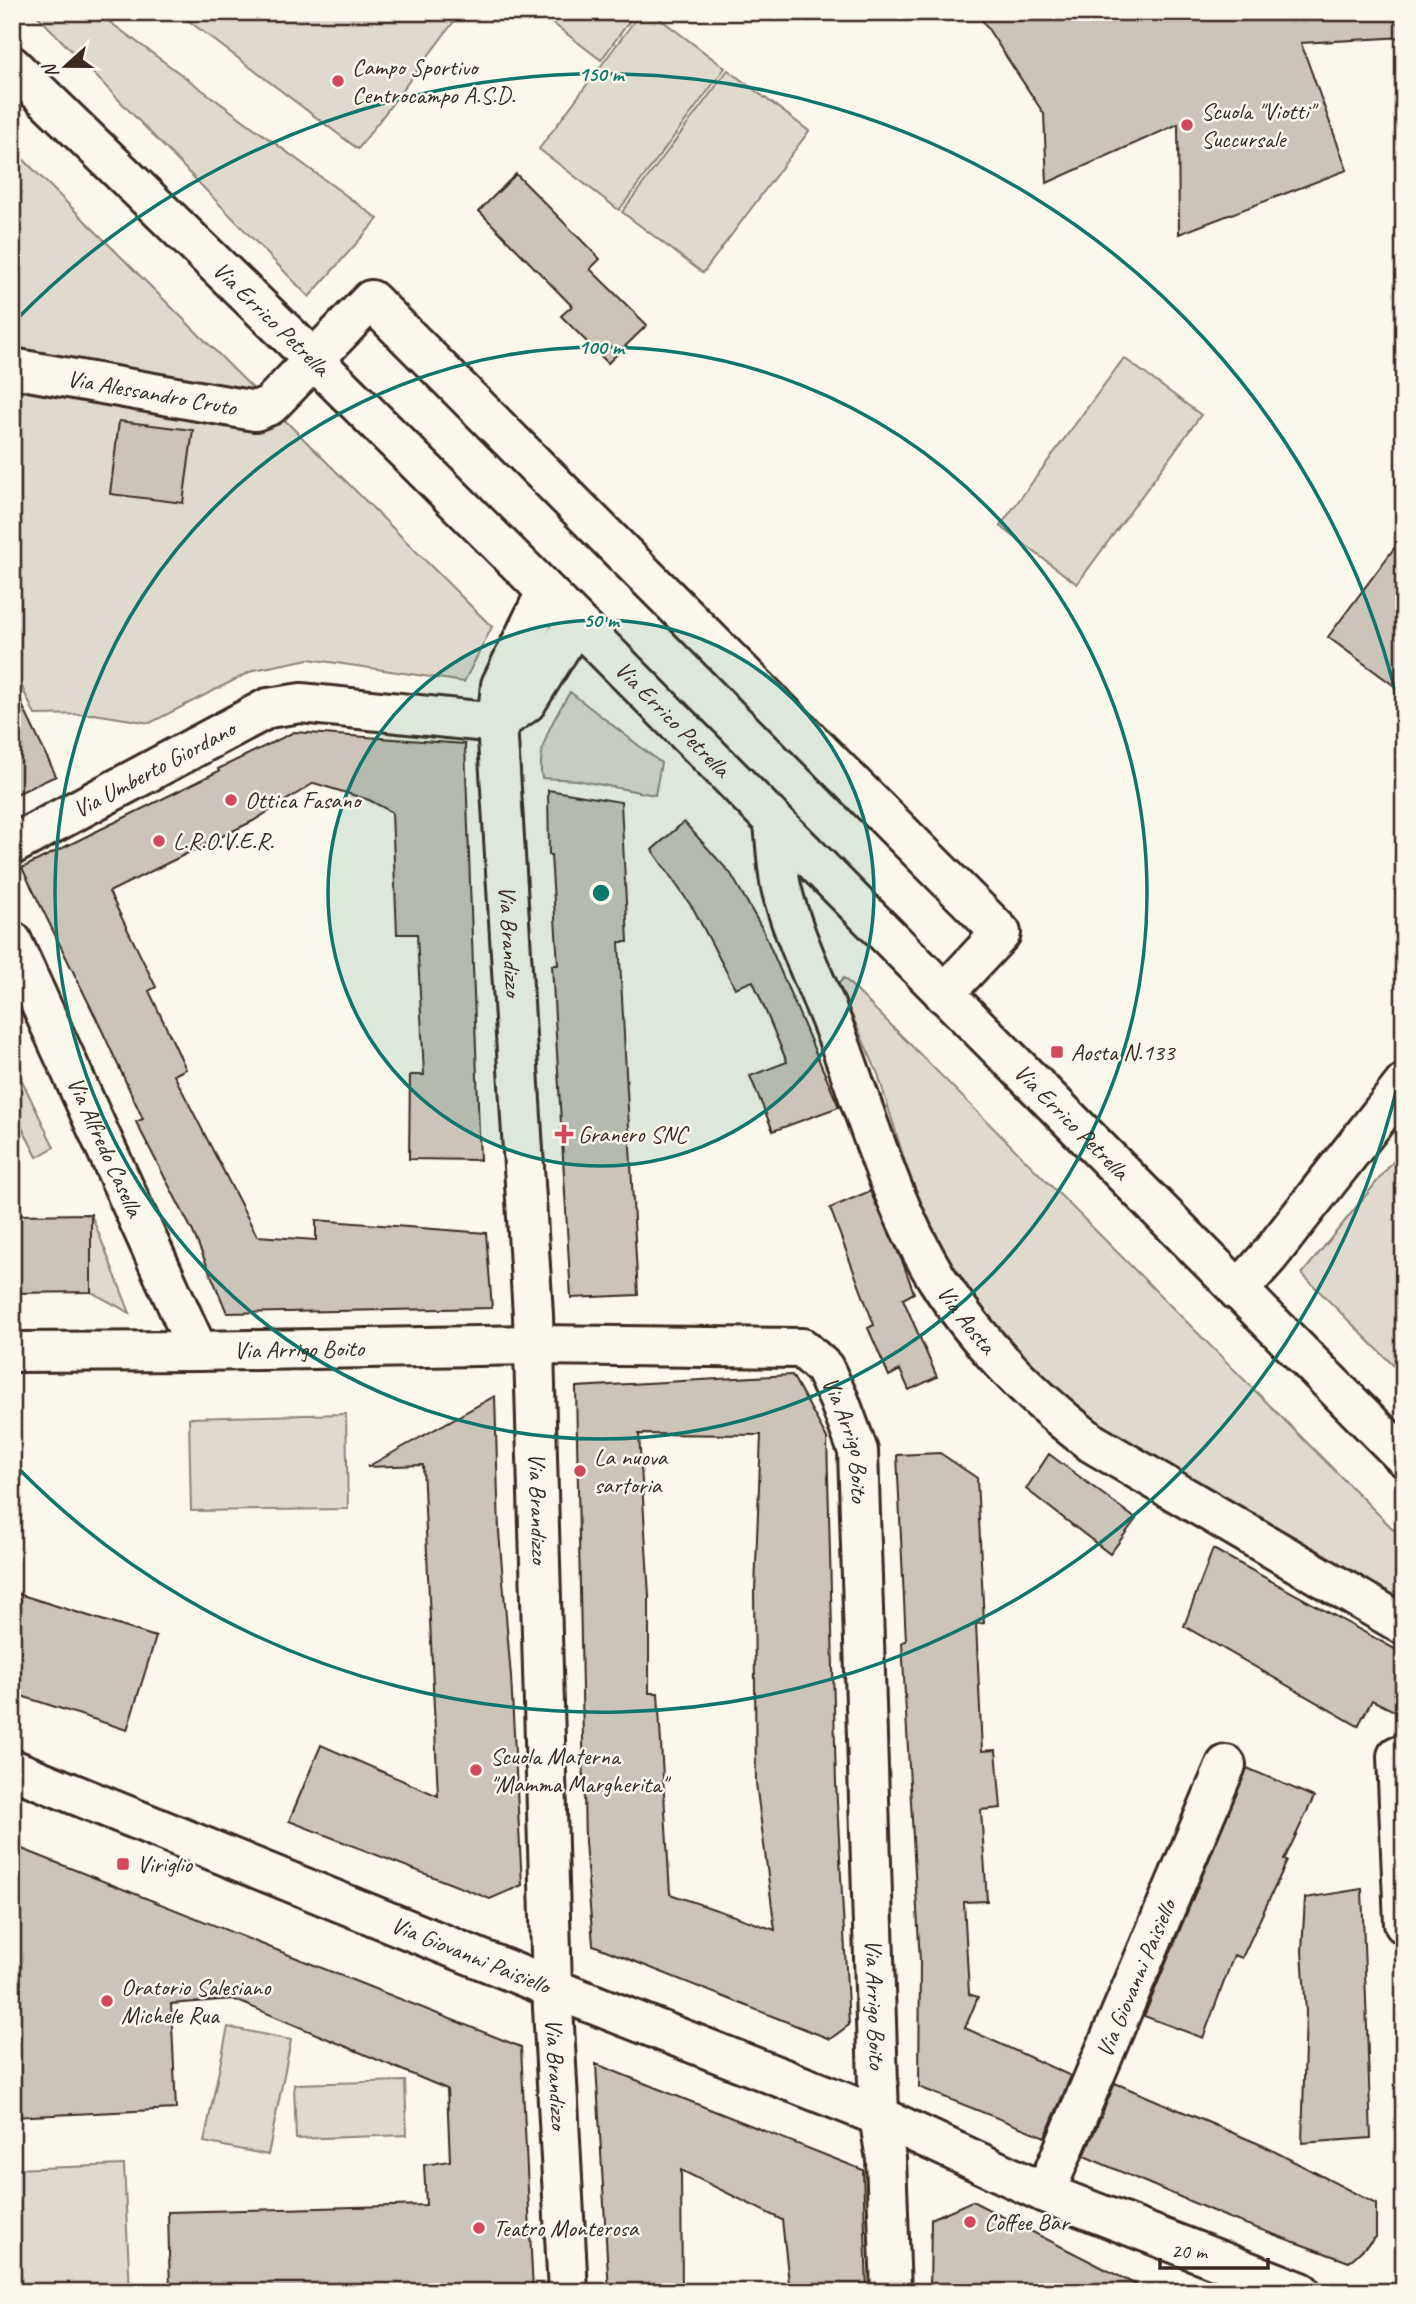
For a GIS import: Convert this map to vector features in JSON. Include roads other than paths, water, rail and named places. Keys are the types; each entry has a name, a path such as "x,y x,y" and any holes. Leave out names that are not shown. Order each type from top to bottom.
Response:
{"street":[{"name":"Via Errico Petrella","path":"12,66 314,359 1404,1457"},
{"name":"Via Alessandro Cruto","path":"12,368 255,411 270,405 371,300 1001,933 944,994"},
{"name":"Via Brandizzo","path":"546,592 502,685 497,723 533,1345 552,1988 568,2292"},
{"path":"497,723 526,703 576,622"},
{"name":"Via Umberto Giordano","path":"12,845 268,708 301,703 497,723"},
{"name":"Via Aosta","path":"774,823 781,885 794,930 820,989 901,1205 918,1244 956,1306 1018,1378 1058,1417 1092,1443 1404,1625"},
{"name":"Via Alfredo Casella","path":"12,941 198,1351"},
{"path":"1238,1291 1269,1256 1404,1084"},
{"name":"Via Arrigo Boito","path":"12,1352 533,1345 802,1348 824,1368 858,1451 879,2116 886,2160 891,2292"},
{"path":"1397,1756 1404,1924"},
{"name":"Via Giovanni Paisiello","path":"1045,2193 1226,1765"},
{"name":"Via Giovanni Paisiello","path":"12,1769 552,1988 879,2116 1045,2193 1301,2292"}],"place":[{"name":"Campo Sportivo Centrocampo A.S.D.","path":"338,81"},
{"name":"Scuola \"Viotti\" Succursale","path":"1187,125"},
{"name":"Ottica Fasano","path":"231,800"},
{"name":"L.R.O.V.E.R.","path":"159,841"},
{"name":"Aosta N.133","path":"1057,1052"},
{"name":"Granero SNC","path":"564,1134"},
{"name":"La nuova sartoria","path":"580,1471"},
{"name":"Scuola Materna \"Mamma Margherita\"","path":"476,1770"},
{"name":"Viriglio","path":"123,1864"},
{"name":"Oratorio Salesiano Michele Rua","path":"107,2001"},
{"name":"Coffee Bar","path":"970,2222"},
{"name":"Teatro Monterosa","path":"479,2228"}]}
